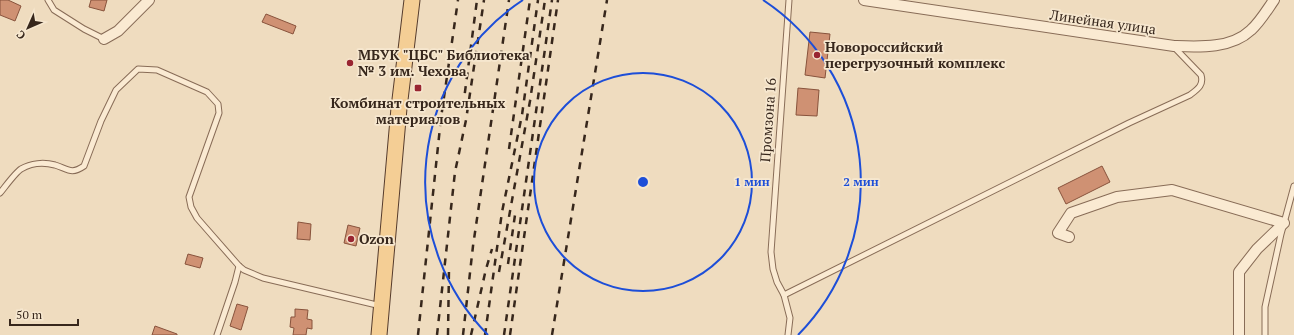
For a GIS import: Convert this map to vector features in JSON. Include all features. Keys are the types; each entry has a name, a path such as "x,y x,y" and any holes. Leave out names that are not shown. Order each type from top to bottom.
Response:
{"main road":[{"path":"379,335 383,306 399,108 412,0"}],"street":[{"path":"104,39 118,31 149,0"},
{"name":"Линейная улица","path":"864,0 1174,46 1202,47 1223,44 1236,40 1252,30 1274,0"},
{"path":"1070,237 1058,233 1071,213 1117,197 1172,190 1284,223 1257,249 1239,272 1239,335"}],"lane":[{"path":"48,0 54,10 84,29 104,39"},
{"name":"Промзона 16","path":"788,335 790,318 784,295 777,282 771,252 789,0"},
{"path":"784,295 1129,123 1190,95 1201,85 1201,75 1174,46"},
{"path":"0,193 21,170 39,163 55,165 69,171 78,171 84,166 101,121 116,90 138,69 157,70 207,92 218,104 219,113 189,196 190,207 196,218 238,266 263,278 383,306"},
{"path":"1264,335 1266,307 1284,223 1294,186"},
{"path":"217,335 235,282 238,266"}],"building":[{"path":"0,0 8,0 21,6 15,21 0,15"},
{"path":"91,0 107,0 104,11 89,7"},
{"path":"266,14 296,26 293,34 262,22"},
{"name":"Новороссийский перегрузочный комплекс","path":"810,32 830,34 825,78 805,75"},
{"path":"798,88 819,90 817,116 796,115"},
{"path":"1102,166 1110,182 1066,204 1058,188"},
{"path":"298,222 311,224 310,240 297,239"},
{"path":"348,225 360,228 356,246 344,243"},
{"path":"188,254 203,258 200,268 185,264"},
{"path":"237,304 248,307 241,330 230,326"},
{"path":"295,309 308,310 307,319 312,320 312,329 307,328 306,335 293,335 294,328 290,327 291,317 295,317"},
{"path":"155,326 177,334 177,335 152,335"}],"railway":[{"path":"418,335 441,118 458,0"},
{"path":"463,107 477,0"},
{"path":"437,335 455,172 466,120 484,0"},
{"path":"463,335 473,246 509,0"},
{"path":"509,149 530,0"},
{"path":"485,335 502,212 522,115 538,0"},
{"path":"499,272 530,101 545,0"},
{"path":"504,335 552,0"},
{"path":"510,335 558,0"},
{"path":"552,335 607,0"},
{"path":"508,264 515,215"},
{"path":"471,335 492,249"},
{"path":"448,335 449,268"}],"place":[{"name":"Новороссийский перегрузочный комплекс","path":"817,55"},
{"name":"МБУК \"ЦБС\" Библиотека № 3 им. Чехова","path":"350,63"},
{"name":"Комбинат строительных материалов","path":"418,88"},
{"name":"Ozon","path":"351,239"}]}
